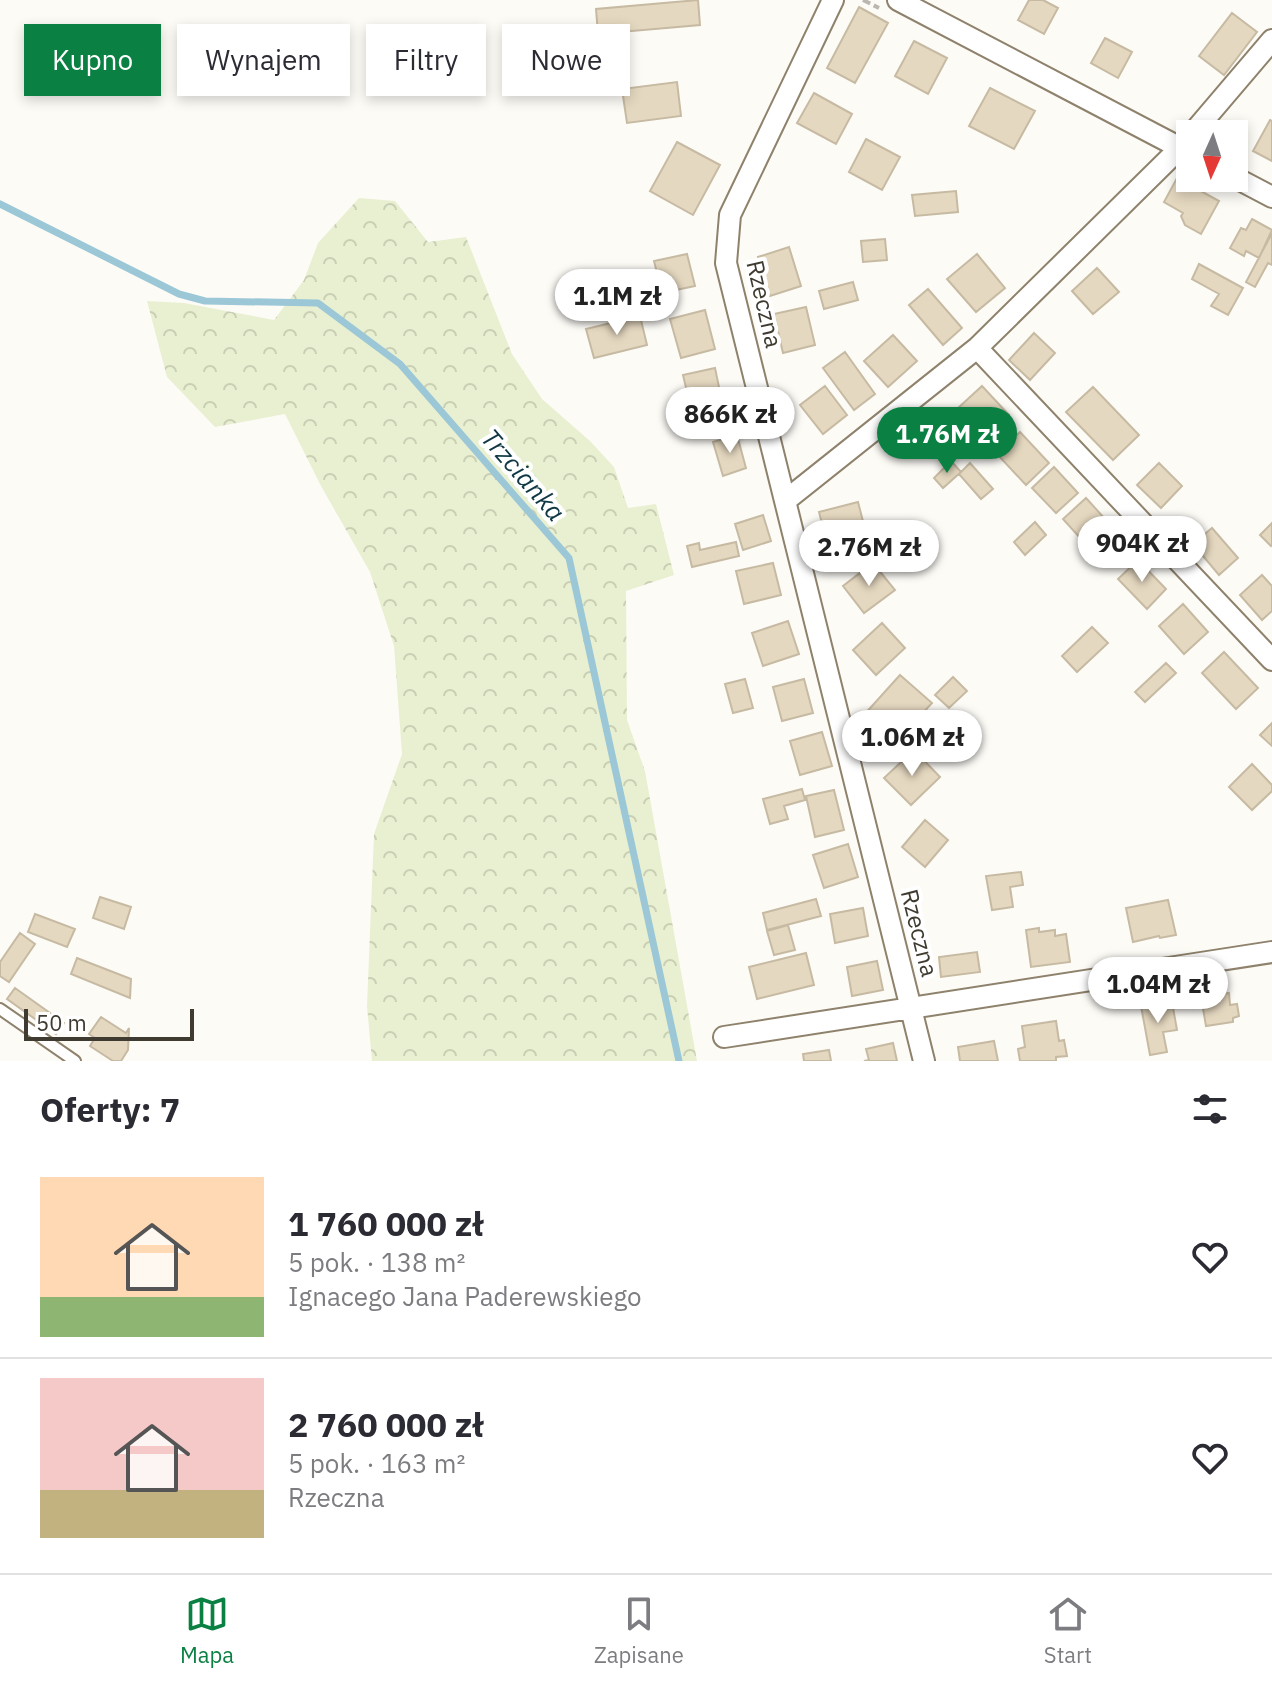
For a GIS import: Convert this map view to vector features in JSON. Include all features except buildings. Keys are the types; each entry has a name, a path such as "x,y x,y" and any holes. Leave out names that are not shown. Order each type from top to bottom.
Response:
{"street":[{"name":"Rzeczna","path":"833,0 730,215 726,263 924,1061"},
{"path":"898,0 1176,137"},
{"path":"1207,120 1272,40"},
{"path":"785,501 977,348 1176,155"},
{"path":"1248,184 1272,197"},
{"path":"977,348 1272,660"},
{"name":"Rzeczna","path":"724,1037 1272,952"}],"lane":[{"path":"0,1009 75,1061"}],"green space":[{"path":"359,198 395,201 428,242 466,237 512,354 542,399 590,441 614,467 628,508 656,504 674,575 626,591 627,720 645,771 697,1061 372,1061 367,1006 374,834 402,754 394,646 370,572 321,486 285,414 215,427 167,377 147,301 184,303 274,320 304,280 318,243"}],"waterway":[{"name":"Trzcianka","path":"0,204 179,294 205,301 318,303 400,364 569,558 679,1061"}]}
